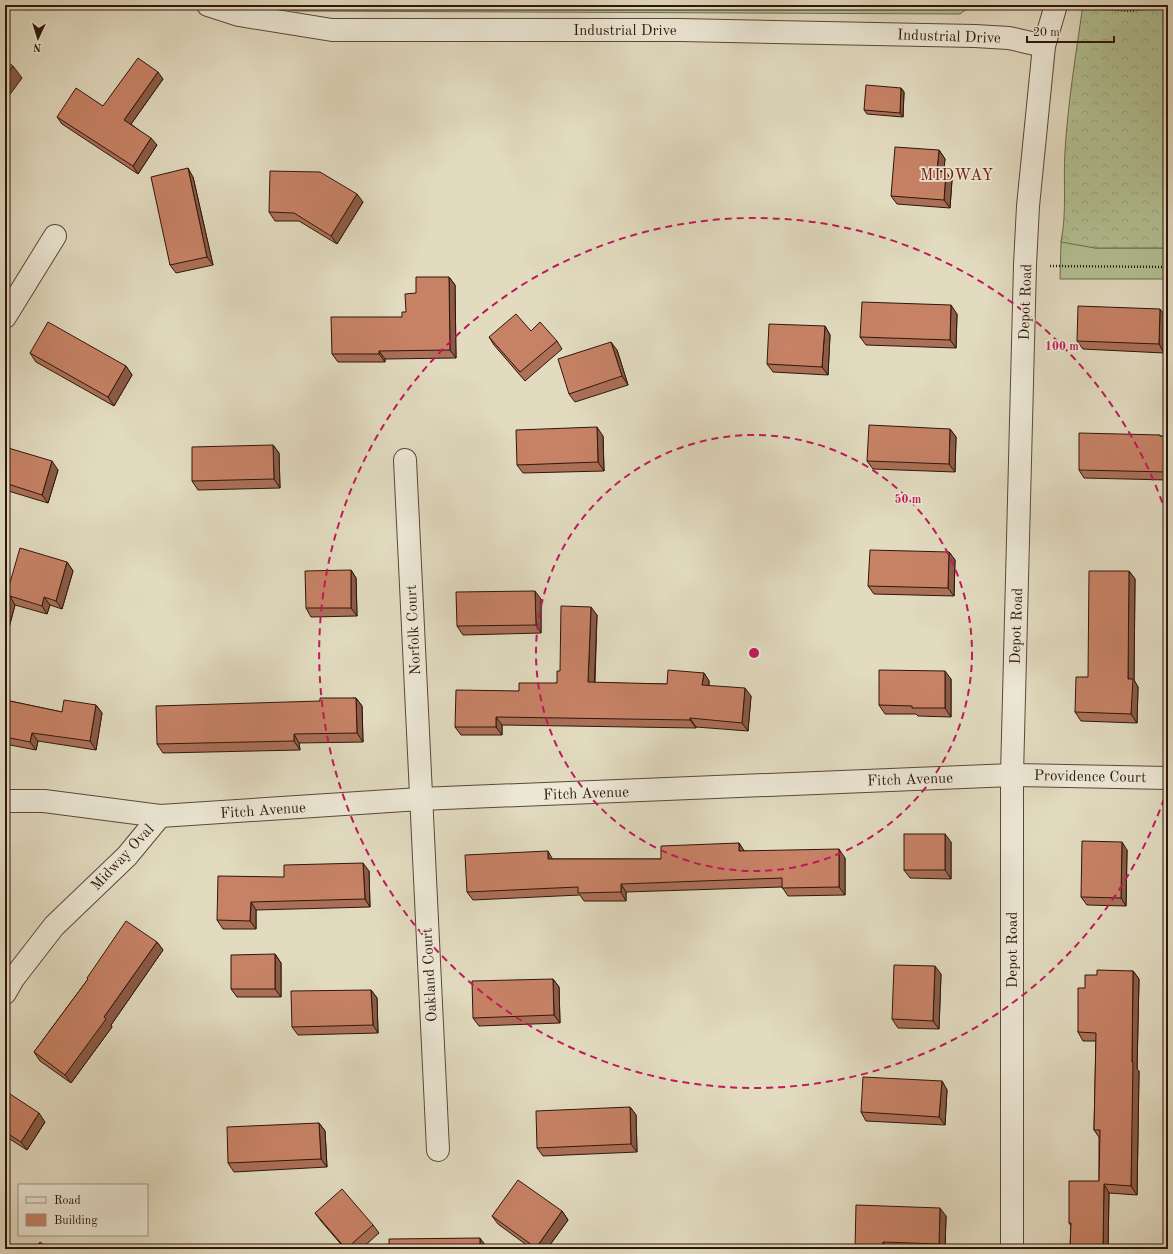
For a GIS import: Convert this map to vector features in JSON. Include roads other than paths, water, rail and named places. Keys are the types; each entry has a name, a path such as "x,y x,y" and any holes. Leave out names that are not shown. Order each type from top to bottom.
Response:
{"street":[{"name":"Industrial Drive","path":"208,5 240,15 332,30 672,30 967,36 1009,38 1044,46"},
{"name":"Depot Road","path":"1012,1249 1012,775 1028,206 1044,46 1056,5"},
{"path":"5,317 55,236"},
{"name":"Norfolk Court","path":"405,460 420,799"},
{"name":"Providence Court","path":"1012,775 1168,778"},
{"name":"Fitch Avenue","path":"160,816 420,799 1012,775"},
{"name":"Oakland Court","path":"420,799 438,1150"},
{"name":"Midway Oval","path":"5,801 44,801 160,816"},
{"name":"Midway Oval","path":"8,979 54,926 127,856 160,816"}],"district":[{"name":"MIDWAY","path":"957,174"}]}
